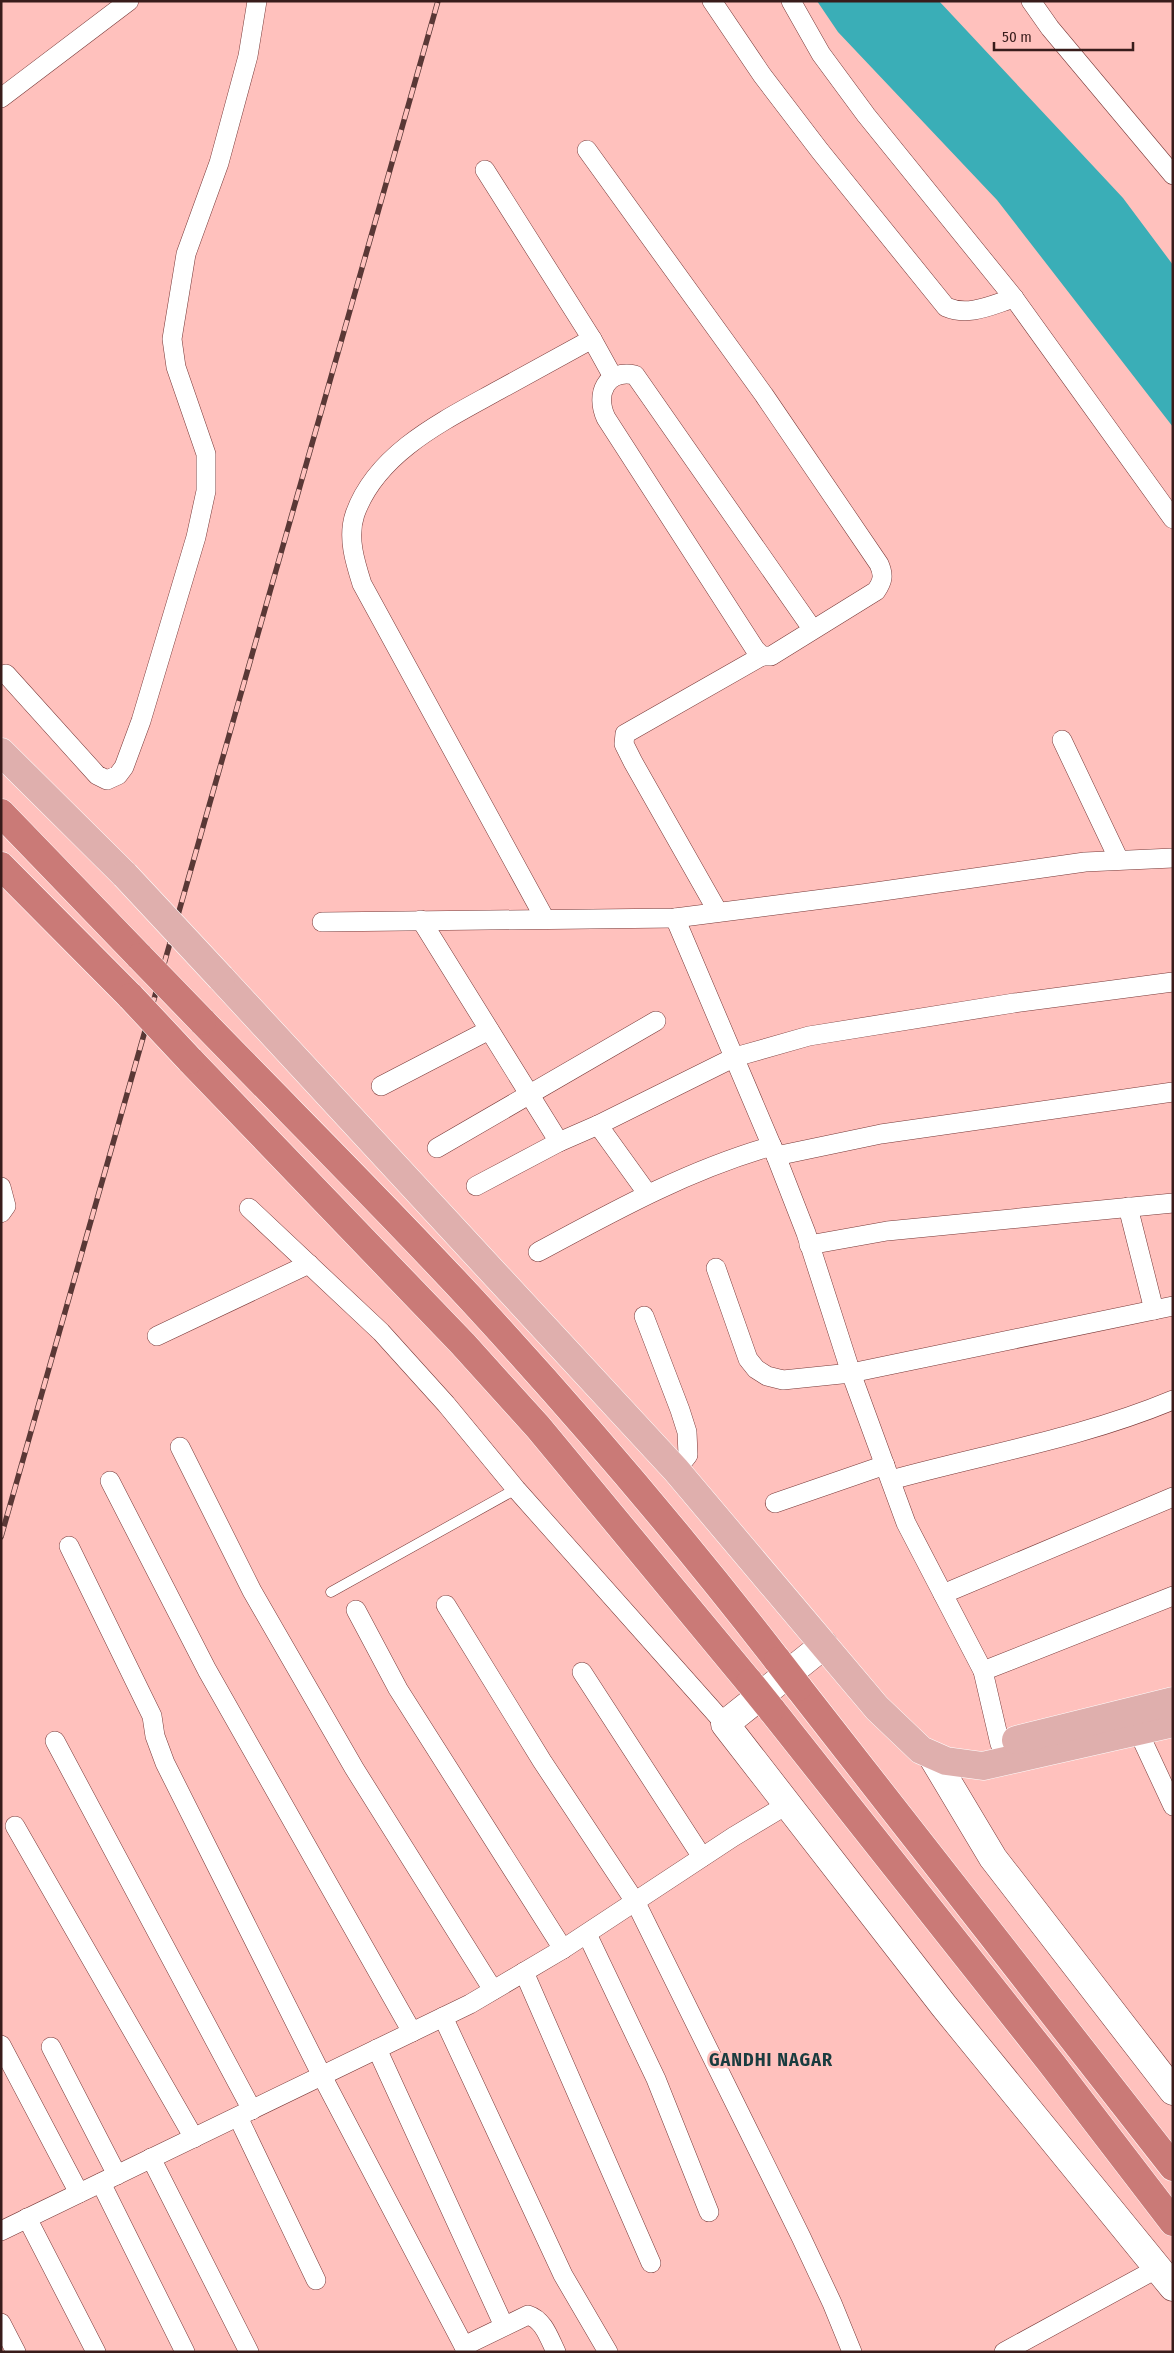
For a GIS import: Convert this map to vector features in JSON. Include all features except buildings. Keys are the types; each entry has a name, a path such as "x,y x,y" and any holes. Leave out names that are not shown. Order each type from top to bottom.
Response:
{"highway":[{"path":"1,813 485,1315 574,1414 689,1549 1173,2167"},
{"path":"1,866 131,998 500,1386 632,1539 771,1709 1052,2064 1173,2222"}],"main road":[{"path":"1,752 126,876 676,1470 877,1708 906,1737 939,1759 983,1766 1138,1731 1172,1720"},
{"path":"939,1759 1000,1744 1172,1720"}],"street":[{"path":"1,98 129,1"},
{"path":"6,674 97,775 107,780 118,775 124,767 141,721 196,537 206,491 206,454 176,367 172,338 186,254 219,163 248,56 257,1"},
{"path":"712,1 791,113 946,307 956,312 970,312 1014,298"},
{"path":"791,1 821,54 866,115 1014,298 1173,519"},
{"path":"1031,1 1050,28 1173,175"},
{"path":"587,150 764,395 879,564 882,573 882,582 876,591 770,656 762,656 625,734 624,744 633,762 718,912"},
{"path":"484,170 592,338 613,377"},
{"path":"545,919 362,584 352,552 354,515 372,481 392,459 439,423 592,338"},
{"path":"762,656 755,649 606,418 600,405 601,393 613,377 627,373 635,375 643,383 813,630"},
{"path":"1062,740 1119,860"},
{"path":"322,922 675,918 862,894 1085,862 1173,858"},
{"path":"675,918 774,1151 809,1245 851,1373 906,1523 983,1671 1000,1744"},
{"path":"421,920 559,1142"},
{"path":"476,1186 559,1142 598,1125 735,1057 809,1036 1014,1002 1173,982"},
{"path":"437,1148 656,1021"},
{"path":"381,1086 489,1030"},
{"path":"538,1252 647,1194 726,1159 881,1134 1173,1092"},
{"path":"598,1125 647,1194"},
{"path":"1,1187 6,1206 1,1213"},
{"path":"809,1245 887,1232 1173,1203"},
{"path":"1128,1207 1154,1310"},
{"path":"249,1208 381,1332 446,1404 516,1489 725,1724 944,2006 1165,2277 1004,2352"},
{"path":"157,1336 309,1264"},
{"path":"716,1268 748,1359 756,1369 767,1376 783,1380 851,1373 1173,1306"},
{"path":"644,1316 686,1432 688,1455 676,1470"},
{"path":"775,1503 888,1473 970,1458 1092,1431 1173,1400"},
{"path":"180,1447 252,1591 349,1760 493,1990"},
{"path":"110,1481 207,1670 412,2032"},
{"path":"943,1594 1173,1497"},
{"path":"69,1546 152,1716 155,1736 165,1763 322,2076 465,2349 504,2326 528,2315 536,2317 541,2323 556,2352"},
{"path":"983,1671 1173,1596"},
{"path":"446,1605 542,1761 636,1903 832,2303 852,2352"},
{"path":"356,1610 398,1689 563,1950"},
{"path":"725,1724 824,1645"},
{"path":"582,1672 702,1857"},
{"path":"1138,1731 1173,1806"},
{"path":"55,1741 245,2113 316,2280"},
{"path":"939,1759 993,1858 1173,2091"},
{"path":"1,2231 377,2050 493,1990 563,1950 636,1903 702,1857 788,1804"},
{"path":"15,1826 194,2138"},
{"path":"587,1934 656,2079 709,2212"},
{"path":"524,1972 651,2263"},
{"path":"443,2017 563,2275 608,2352"},
{"path":"1,2046 79,2193"},
{"path":"51,2047 185,2352"},
{"path":"377,2050 504,2326"},
{"path":"151,2158 249,2352"},
{"path":"26,2218 96,2352"},
{"path":"1,2323 16,2352"}],"lane":[{"path":"331,1592 516,1489"}],"water":[{"path":"817,1 939,1 1123,198 1173,265 1173,427 997,200 838,32"}],"railway":[{"path":"1,1537 438,1"}],"district":[{"name":"GANDHI NAGAR","path":"771,2060"}]}
